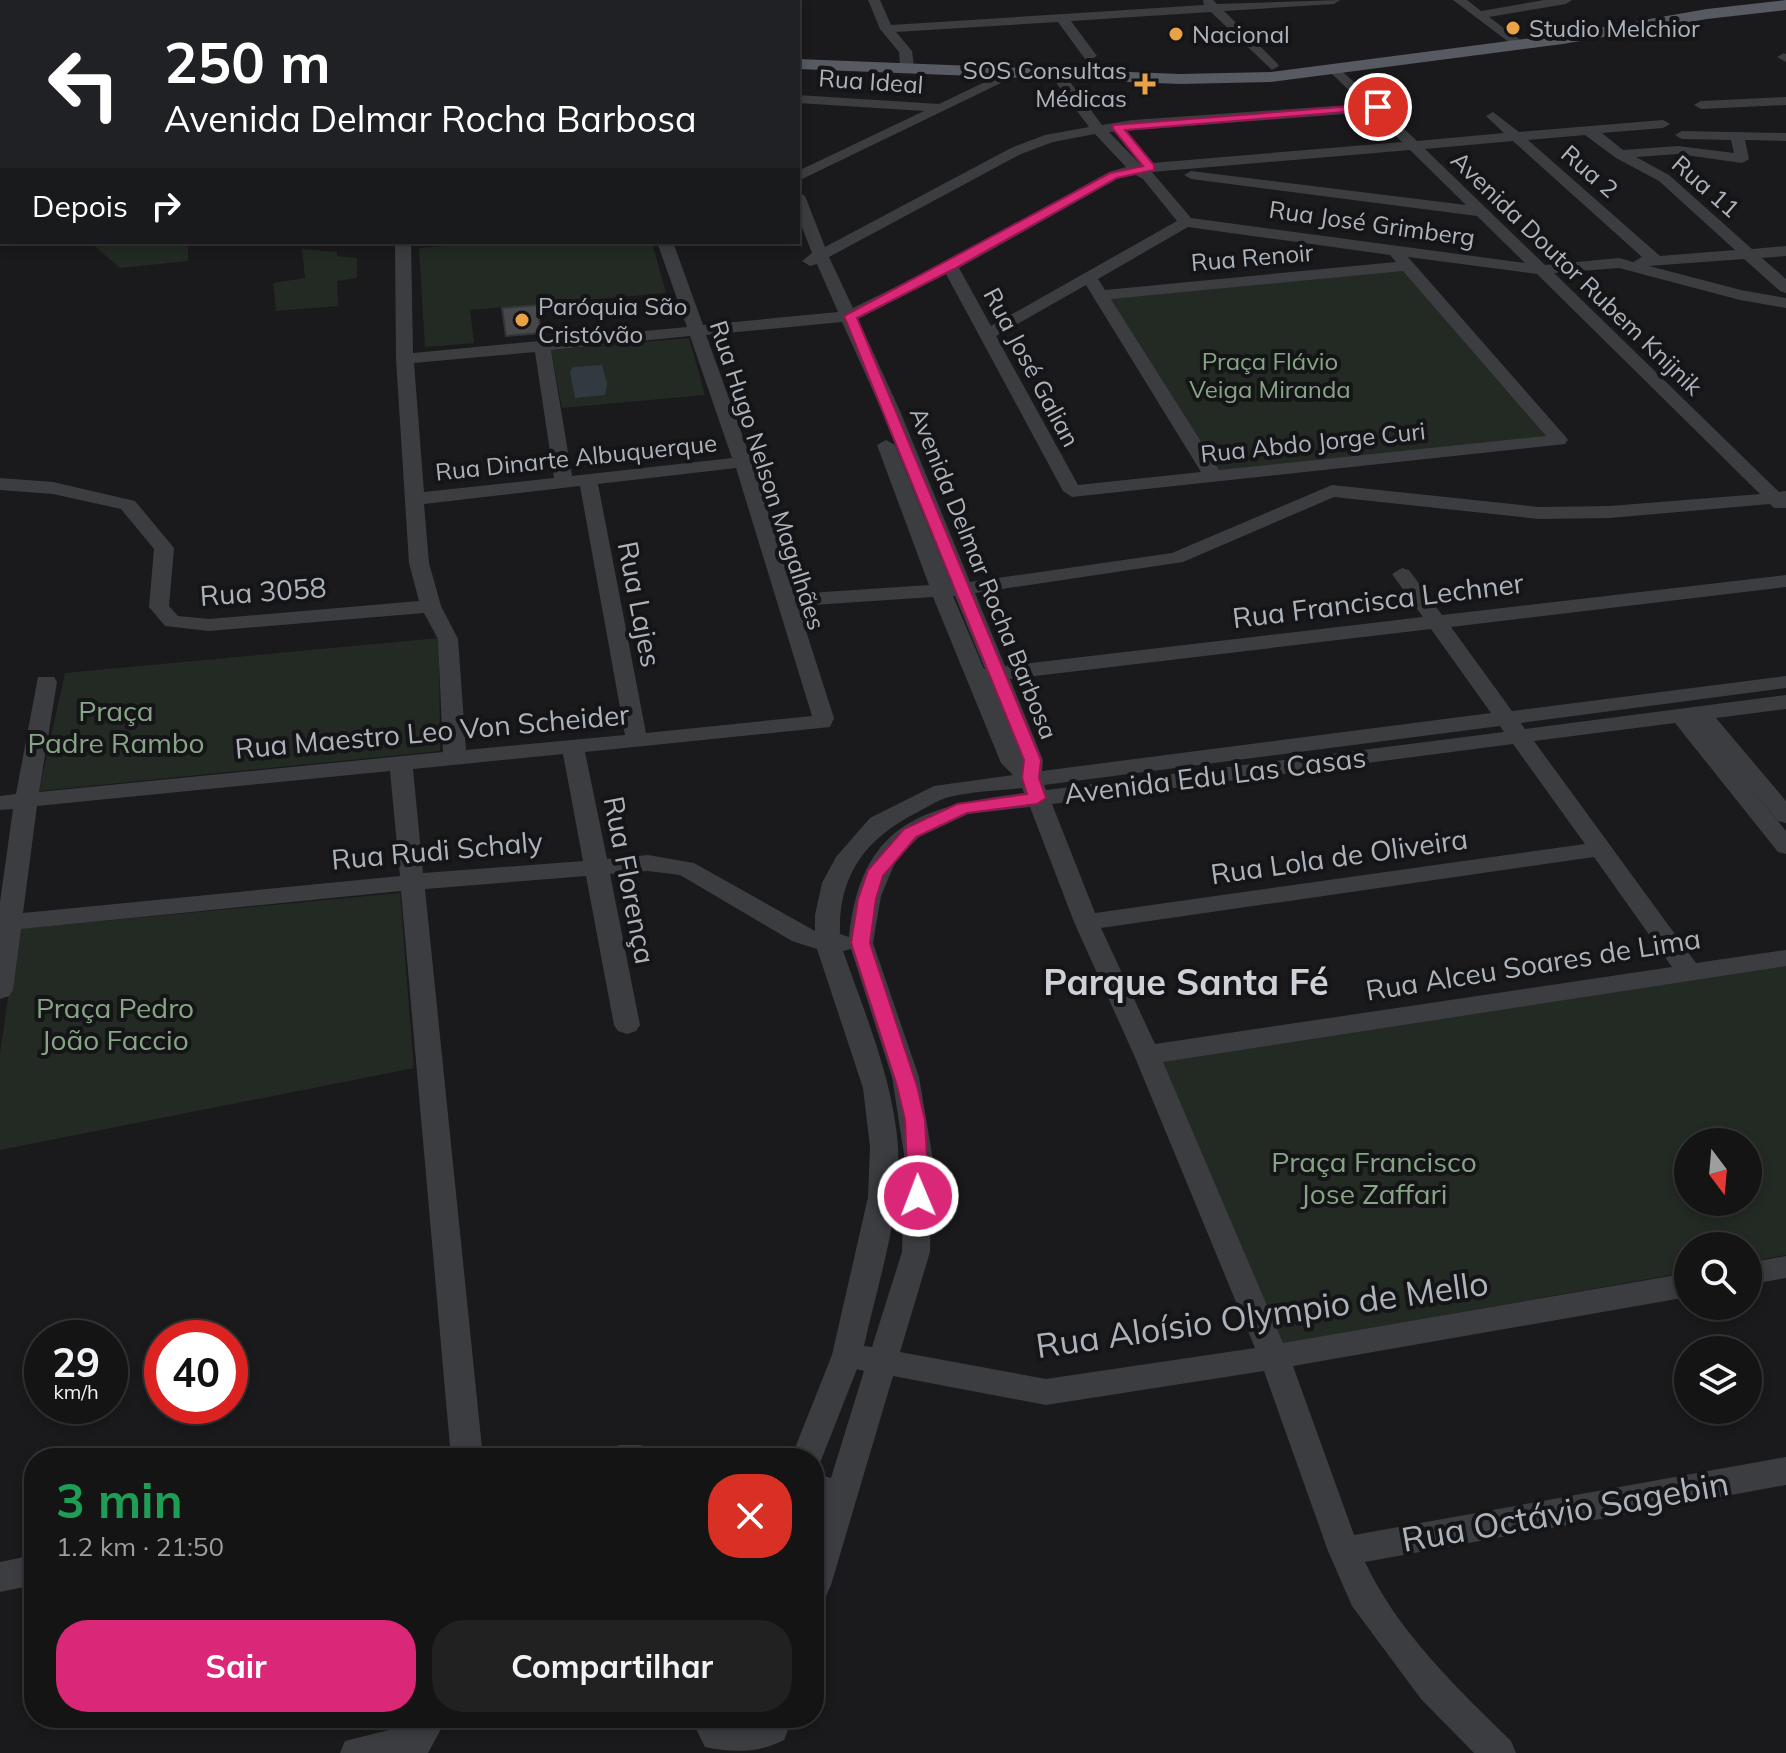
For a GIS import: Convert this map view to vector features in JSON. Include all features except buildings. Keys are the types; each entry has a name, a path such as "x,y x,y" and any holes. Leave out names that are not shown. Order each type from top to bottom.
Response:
{"main road":[{"path":"800,64 907,62 1019,71 1212,79 1340,69 1738,0"},
{"path":"800,57 1212,71 1512,41 1786,5"}],"street":[{"path":"874,0 886,29 905,51 907,62"},
{"path":"886,29 1062,18 1210,4 1334,0"},
{"path":"1459,0 1512,41"},
{"path":"1478,15 1566,0"},
{"path":"1210,4 1272,66"},
{"path":"1062,18 1090,56"},
{"name":"Avenida Doutor Rubem Knijnik","path":"1340,69 1783,500"},
{"path":"800,176 1019,71"},
{"path":"988,334 1186,222 1149,170 1111,126 1056,73"},
{"path":"1076,74 1111,126"},
{"name":"Rua Ideal","path":"800,99 941,108"},
{"path":"1701,105 1786,101"},
{"path":"809,247 966,162 1034,134 1378,107"},
{"name":"Rua 2","path":"1493,116 1656,261"},
{"path":"405,359 843,317 950,266 1114,175 1663,124"},
{"path":"809,247 892,216 1016,151 1050,138 1111,126"},
{"name":"Rua 11","path":"1588,130 1621,155 1664,178 1786,288"},
{"path":"1682,135 1786,137"},
{"path":"1621,155 1678,150 1742,159 1737,136"},
{"path":"966,162 983,168"},
{"path":"1149,170 1487,213"},
{"name":"Avenida Delmar Rocha Barbosa","path":"800,207 809,247 843,317 987,675 1012,763 1034,788 1086,922 1147,1055 1274,1357 1344,1551 1364,1595 1433,1688 1498,1753"},
{"path":"873,211 892,216"},
{"name":"Rua José Grimberg","path":"1186,222 1545,269 1619,263 1740,295 1786,303"},
{"path":"407,244 405,359 419,563 431,606 448,639 455,758"},
{"name":"Rua Hugo Nelson Magalhães","path":"666,244 743,462 822,722"},
{"path":"1394,251 1407,266"},
{"path":"1619,263 1786,251"},
{"name":"Rua José Galian","path":"950,266 1072,491"},
{"name":"Rua Renoir","path":"1100,295 1407,266"},
{"name":"Rua Abdo Jorge Curi","path":"1072,491 1559,440 1407,266"},
{"path":"1088,276 1214,477"},
{"path":"542,345 564,481"},
{"name":"Rua Dinarte Albuquerque","path":"415,499 743,462"},
{"path":"1311,467 1332,491"},
{"name":"Rua Lajes","path":"588,478 637,741"},
{"name":"Rua 3058","path":"0,484 53,488 128,505 164,548 159,607 172,622 209,625 431,606"},
{"path":"784,601 951,590 1176,558 1332,491 1539,513 1610,512 1783,500"},
{"path":"1402,574 1690,973"},
{"name":"Rua Francisca Lechner","path":"987,675 1786,581"},
{"path":"0,990 4,922 46,682"},
{"name":"Avenida Edu Las Casas","path":"811,1448 847,1355 882,1197 884,1147 876,1088 828,943 827,915 834,883 844,862 878,823 942,791 1034,788 1511,727 1786,682"},
{"name":"Avenida Edu Las Casas","path":"1511,727 1690,714 1786,702"},
{"path":"1690,714 1786,816"},
{"path":"1690,714 1786,847"},
{"name":"Rua Maestro Leo Von Scheider","path":"0,803 822,722"},
{"name":"Rua Florença","path":"573,747 627,1025"},
{"path":"401,763 466,1448"},
{"name":"Avenida Edu Las Casas","path":"824,1513 827,1491 884,1361 916,1252 917,1150 907,1086 861,943 862,919 875,874 910,833 963,808 1034,788"},
{"name":"Rua Lola de Oliveira","path":"1086,922 1601,849"},
{"name":"Rua Rudi Schaly","path":"4,922 597,865 648,863 686,868 801,935 828,943 861,943"},
{"name":"Rua Alceu Soares de Lima","path":"1147,1055 1786,958"},
{"path":"884,1147 917,1150"},
{"path":"1762,1271 1786,1267"},
{"name":"Rua Aloísio Olympio de Mello","path":"847,1355 1046,1392 1274,1357 1674,1287"},
{"name":"Rua Octávio Sagebin","path":"1344,1551 1786,1471"},
{"path":"0,1577 24,1572"},
{"path":"714,1728 718,1735 757,1736 765,1735 772,1728"},
{"path":"358,1753 418,1737"}],"green space":[{"path":"92,244 188,244 188,261 120,268"},
{"path":"472,244 653,244 666,293 470,310 474,343 425,347 419,248"},
{"path":"302,249 337,252 337,256 357,258 357,278 337,281 338,306 276,311 273,283 305,278"},
{"name":"Praça Flávio Veiga Miranda","path":"1404,270 1547,437 1220,472 1110,297"},
{"path":"689,338 705,395 562,408 551,350"},
{"name":"Praça Padre Rambo","path":"439,638 440,751 39,791 65,673"},
{"name":"Praça Pedro João Faccio","path":"400,893 414,1068 0,1150 0,1053 18,929"},
{"name":"Praça Francisco Jose Zaffari","path":"1786,965 1786,1255 1762,1259 1762,1232 1674,1232 1674,1274 1282,1344 1160,1061"}],"shaded area":[{"path":"602,365 607,384 605,395 575,398 570,372 573,367"}],"place":[{"name":"Studio Melchior","path":"1513,28"},
{"name":"Nacional","path":"1176,34"},
{"name":"SOS Consultas Médicas","path":"1145,84"},
{"name":"Paróquia São Cristóvão","path":"522,320"}],"district":[{"name":"Parque Santa Fé","path":"1186,981"}],"route":[{"path":"918,1196 915,1120 861,943 867,899 875,874 910,833 963,808 1037,798 1030,778 1032,760 850,316 950,266 1114,175 1150,168 1117,127 1378,107"}]}
